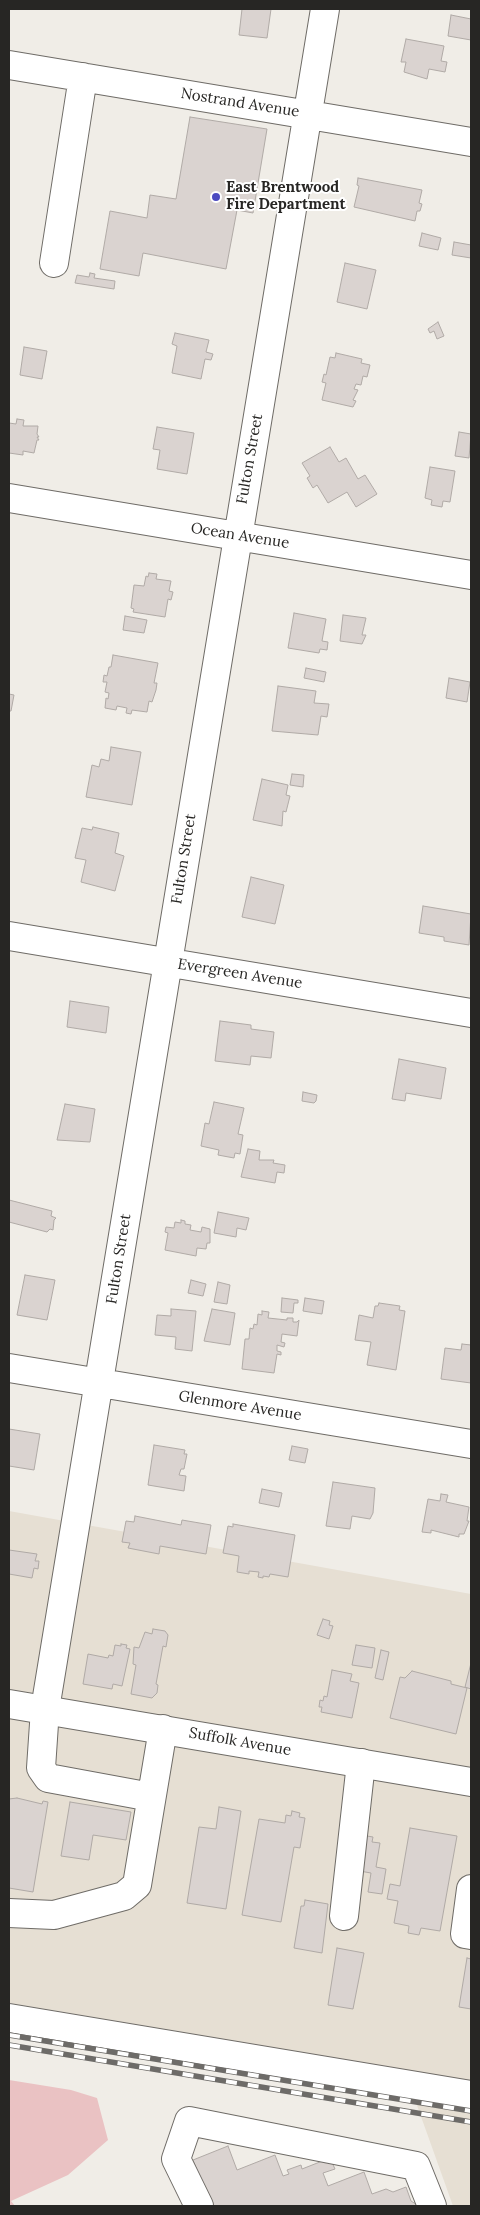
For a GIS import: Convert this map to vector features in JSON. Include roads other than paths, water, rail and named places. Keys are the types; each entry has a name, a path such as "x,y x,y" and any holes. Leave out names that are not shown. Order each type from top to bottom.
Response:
{"street":[{"name":"Fulton Street","path":"151,1797 48,1778 41,1768 45,1710 324,9"},
{"name":"Nostrand Avenue","path":"9,65 471,142"},
{"path":"54,263 83,77"},
{"name":"Ocean Avenue","path":"9,498 471,575"},
{"name":"Evergreen Avenue","path":"9,936 471,1013"},
{"name":"Glenmore Avenue","path":"9,1368 471,1444"},
{"name":"Suffolk Avenue","path":"9,1704 471,1782"},
{"path":"9,1913 54,1916 124,1896 137,1886 163,1729"},
{"path":"344,1916 361,1763"},
{"path":"471,1889 465,1934 471,1934"},
{"path":"9,2018 471,2095"},
{"path":"199,2206 176,2159 189,2121 416,2166 432,2206"}],"railway":[{"path":"9,2035 471,2111"},
{"path":"9,2045 471,2122"}],"place":[{"name":"East Brentwood Fire Department","path":"216,197"}]}
